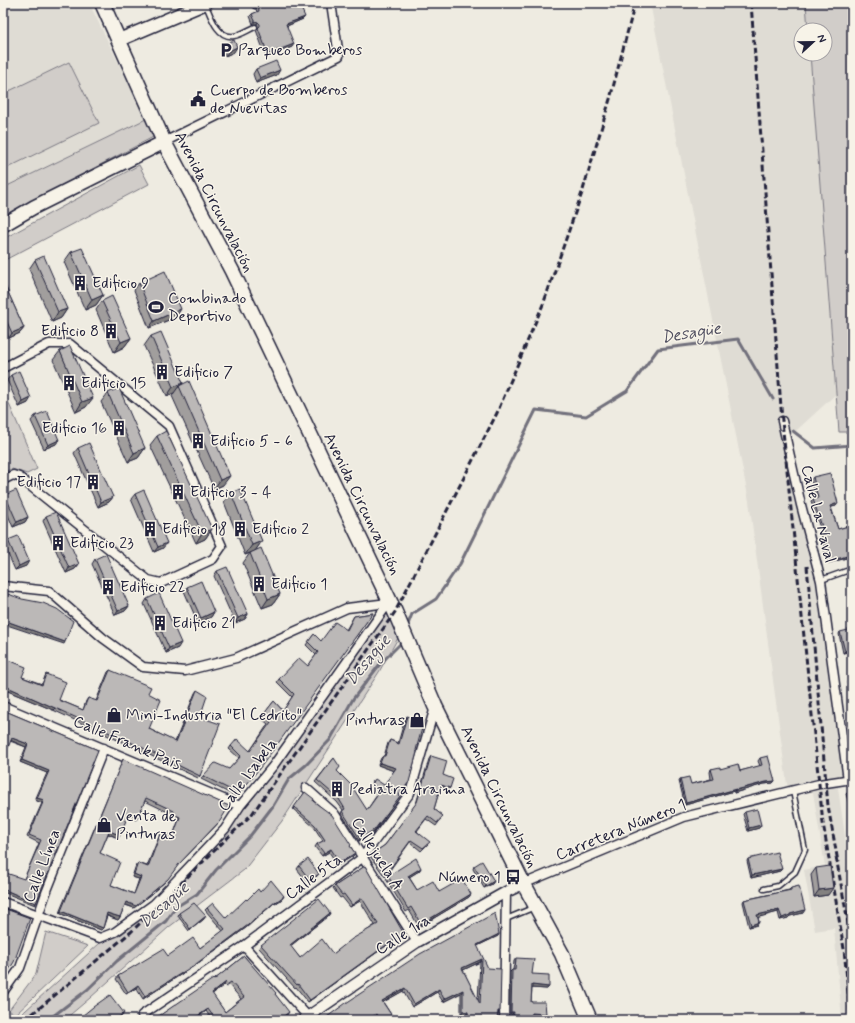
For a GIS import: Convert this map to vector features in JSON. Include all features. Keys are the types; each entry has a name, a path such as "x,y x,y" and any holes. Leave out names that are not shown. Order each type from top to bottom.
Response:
{"highway":[{"name":"Avenida Circunvalación","path":"102,3 164,142 232,271 389,602 436,706 523,884 562,954 590,1020"}],"main road":[{"path":"119,40 205,3"},
{"path":"3,225 164,142"}],"street":[{"path":"164,142 339,56 331,3"},
{"path":"3,368 49,344 70,344 74,347 168,426 222,546 213,558 161,583 148,580 19,477 13,475 3,480"},
{"name":"Calle La Naval","path":"782,421 801,505 821,580 850,780"},
{"path":"3,586 48,591 104,638 143,667 185,671 236,658 347,608 389,602"},
{"name":"Calle Isabela","path":"38,916 100,938 115,932 154,904 224,830 240,806 273,766 389,602"},
{"name":"Calle Frank Pais","path":"3,706 240,806"},
{"name":"Calle 5ta","path":"142,1015 244,946 362,858 410,793 436,706"},
{"name":"Calle Línea","path":"3,992 20,968 38,916 104,748"},
{"name":"Carretera Número 1","path":"523,884 684,817 826,783 850,780"},
{"name":"Callejuela A","path":"306,788 334,813 416,942"},
{"name":"Calle 1ra","path":"307,1018 416,942 523,884"},
{"path":"504,1020 506,892"},
{"path":"3,902 38,916"},
{"path":"244,946 307,1018"}],"lane":[{"path":"205,3 216,28 227,36 234,36 255,27"},
{"path":"821,580 852,569"},
{"path":"764,889 778,886 795,872 805,850 793,791"},
{"path":"505,919 536,906"}],"shaded area":[{"path":"3,3 89,3 146,119 3,188"},
{"path":"650,3 809,3 810,22 793,22 793,62 814,62 836,394 786,440 821,581 847,780 837,781 845,836 852,950 852,1020 842,1020 834,928 815,931 804,870 825,866 812,786 788,792 749,501"},
{"path":"806,3 852,3 852,432 839,432 811,62 833,62 833,22 807,22"},
{"path":"69,62 99,123 3,170 3,94"},
{"path":"146,119 155,136 3,216 3,188"},
{"path":"139,165 149,184 3,261 3,239"},
{"path":"3,390 37,469 27,474 12,469 3,472"},
{"path":"388,610 398,638 379,672 282,821 244,870 169,927 64,1020 15,1020 100,943 122,934 153,908 242,810 277,768"},
{"path":"46,932 88,946 15,1015 9,1010 36,974"}],"building":[{"path":"260,3 269,3 270,6 279,3 299,3 305,17 286,24 294,44 268,54 258,28 260,24 255,21 252,14 259,11 258,7 260,6"},
{"path":"234,40 237,47 229,51 225,44"},
{"path":"276,61 280,70 260,78 256,69"},
{"path":"82,248 103,295 92,300 71,252"},
{"path":"44,256 67,309 58,312 35,260"},
{"name":"Combinado Deportivo","path":"165,271 181,309 154,321 139,283"},
{"path":"3,281 24,328 12,333 3,313"},
{"path":"112,296 131,338 121,342 102,301"},
{"path":"161,332 183,383 173,387 151,336"},
{"path":"70,346 93,398 82,402 60,351"},
{"path":"19,371 31,398 23,402 11,375"},
{"path":"189,381 230,476 220,480 179,386"},
{"path":"119,388 145,448 134,453 108,393"},
{"path":"47,411 59,440 48,445 35,416"},
{"path":"166,431 212,529 202,533 157,436"},
{"path":"89,443 113,497 101,502 78,448"},
{"path":"830,473 838,503 830,506 838,529 852,525 852,552 851,555 829,561 824,533 813,499 818,498 813,477"},
{"path":"240,489 262,541 252,545 231,493"},
{"path":"16,490 28,517 17,522 5,495"},
{"path":"144,490 167,543 158,547 135,494"},
{"path":"56,512 79,564 69,568 46,516"},
{"path":"18,536 29,561 19,566 8,540"},
{"path":"261,548 280,594 268,599 250,553"},
{"path":"106,554 129,606 118,611 95,559"},
{"path":"227,567 248,614 238,618 217,571"},
{"path":"201,581 214,612 201,618 187,587"},
{"path":"159,593 181,643 169,648 147,599"},
{"path":"8,594 22,599 43,603 57,609 73,621 65,642 9,622 3,639 3,606"},
{"path":"373,613 263,764 239,794 203,776 215,763 229,769 241,756 231,746 237,739 250,751 271,722 263,715 274,701 283,711 294,694 279,679 299,658 308,666 318,652 308,642 314,634 321,641 335,622 347,630 354,616"},
{"path":"852,629 852,649 845,651 840,632"},
{"path":"3,658 26,667 22,677 42,685 46,674 66,682 59,700 83,710 88,698 97,701 110,670 151,687 148,693 161,700 149,729 176,742 197,690 207,696 200,717 220,724 200,776 141,747 3,685"},
{"path":"852,679 852,692 849,680"},
{"path":"3,710 98,750 36,903 3,889 3,872 24,879 41,840 29,835 44,800 37,798 49,771 22,760 28,744 12,738 6,752 3,751"},
{"path":"407,716 424,721 409,782 375,829 360,839 342,811 345,809 339,799 317,780 334,758 340,767 337,771 351,785 367,810 379,793 371,786 375,779 384,785 396,768 380,763 383,756 385,756 390,740 399,744"},
{"path":"431,756 447,761 443,775 453,779 450,788 441,785 434,809 443,816 437,823 428,816 416,831 430,842 423,848 411,840 386,874 372,854 385,845 417,802"},
{"path":"768,756 775,781 736,789 686,803 680,779 689,777 691,784 714,779 711,769 720,767 720,769 738,764 740,771 762,765 760,758"},
{"path":"123,759 229,806 220,821 179,864 168,879 136,906 126,902 120,917 107,913 103,928 61,911","holes":["146,798 174,811 173,814 180,817 173,836 161,832 148,867 138,863 134,874 141,877 134,894 111,885 120,862 100,853 109,831 120,835 129,813 138,817"]},
{"path":"852,791 852,807 848,792"},
{"path":"305,792 314,799 313,801 332,815 355,853 340,863 331,849 324,853 317,844 325,840 315,825 294,807"},
{"path":"757,809 761,825 749,828 745,812"},
{"path":"3,844 9,847 3,864"},
{"path":"777,852 782,869 752,875 748,859"},
{"path":"416,858 421,868 408,876 417,890 433,881 439,892 462,879 471,894 421,924 411,907 408,909 388,876"},
{"path":"308,859 319,874 310,880 299,866"},
{"path":"482,861 494,881 486,886 474,866"},
{"path":"365,866 404,934 310,1000 298,984 297,985 261,945 319,899 330,913 290,945 300,958 322,939 333,954 352,939 378,924 362,898 352,905 344,894 342,895 335,886"},
{"path":"830,866 833,888 819,890 816,868"},
{"path":"271,880 284,896 248,925 196,964 145,996 138,985 128,992 118,976 163,949 168,956 193,938 200,948 225,929 207,908 213,903 226,918 258,889 260,892"},
{"path":"799,886 805,910 782,918 779,910 757,915 759,922 751,925 744,900 791,890 791,888"},
{"path":"194,903 206,916 190,929 179,913"},
{"path":"3,908 30,918 14,962 3,979"},
{"path":"495,913 499,934 477,945 488,968 501,969 500,1011 498,1011 497,1020 469,1020 468,1012 463,1011 463,990 444,999 439,989 414,1004 405,988 382,1001 392,1016 386,1020 380,1020 376,1014 369,1020 330,1020 327,1017 346,1003 420,954","holes":["482,959 480,1004 462,968"]},
{"path":"244,956 276,993 275,994 289,1012 279,1020 216,1020 208,1009 192,1020 153,1020 213,979 214,980","holes":["226,982 228,984 231,982 244,997 225,1012 212,993"]},
{"path":"516,958 534,959 532,974 549,975 549,987 532,985 531,1002 545,1002 546,1014 532,1013 531,1020 513,1020 514,1012 511,1012 512,970 515,970"},
{"path":"110,995 124,1013 115,1020 77,1020 93,1007"}],"waterway":[{"name":"Desagüe","path":"407,627 412,614 436,599 460,564 536,410 586,416 627,391 658,349 738,339 773,399"},
{"name":"Desagüe","path":"793,431 815,448 852,445"},
{"name":"Desagüe","path":"48,1020 87,990 117,961 166,921 176,907 197,894 216,870 250,836 273,806 289,779 306,765 330,740 353,699 380,664 401,643 402,640"}],"railway":[{"path":"25,1020 131,932 252,814 395,612 497,413 544,302 583,190 610,99 635,3"},
{"path":"751,3 782,421 823,823 844,949 851,1020"},
{"path":"807,566 828,806 838,862"},
{"path":"836,857 852,953"}],"place":[{"name":"Parqueo Bomberos","path":"226,50"},
{"name":"Cuerpo de Bomberos de Nuevitas","path":"198,99"},
{"name":"Edificio 9","path":"80,283"},
{"name":"Combinado Deportivo","path":"156,307"},
{"name":"Edificio 8","path":"111,331"},
{"name":"Edificio 7","path":"162,372"},
{"name":"Edificio 15","path":"69,383"},
{"name":"Edificio 16","path":"119,428"},
{"name":"Edificio 5 - 6","path":"198,441"},
{"name":"Edificio 17","path":"93,482"},
{"name":"Edificio 3 - 4","path":"178,492"},
{"name":"Edificio 18","path":"150,529"},
{"name":"Edificio 2","path":"240,529"},
{"name":"Edificio 23","path":"58,543"},
{"name":"Edificio 1","path":"259,584"},
{"name":"Edificio 22","path":"108,587"},
{"name":"Edificio 21","path":"160,623"},
{"name":"Mini-Industria \"El Cedrito\"","path":"114,715"},
{"name":"Pinturas","path":"417,720"},
{"name":"Pediatra Araima","path":"337,789"},
{"name":"Venta de Pinturas","path":"104,825"},
{"name":"Número 1","path":"513,877"}]}
